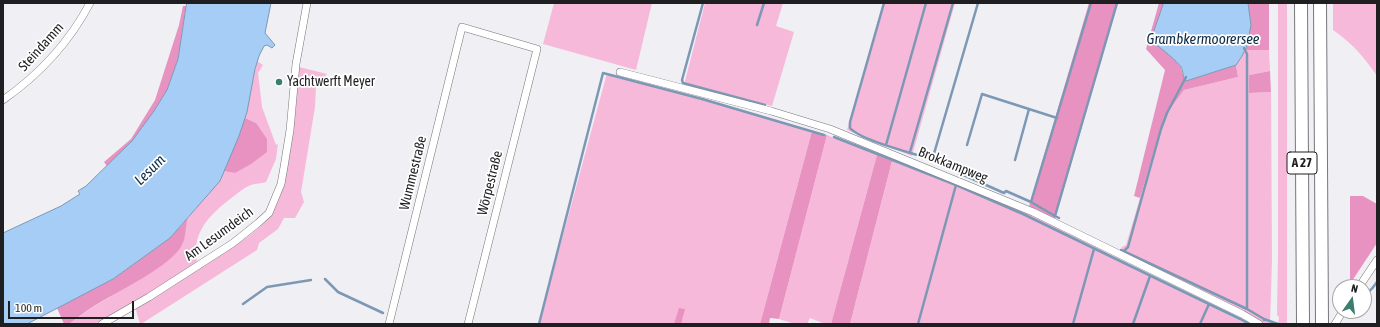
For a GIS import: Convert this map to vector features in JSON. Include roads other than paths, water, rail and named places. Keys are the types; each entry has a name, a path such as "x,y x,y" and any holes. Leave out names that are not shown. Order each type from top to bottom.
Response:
{"highway":[{"name":"A 27","path":"1301,3 1302,324"},
{"name":"A 27","path":"1320,3 1322,321"}],"street":[{"name":"Steindamm","path":"3,100 31,79 55,55 82,19 90,3"},
{"name":"Am Lesumdeich","path":"102,324 149,297 233,243 269,213 280,186 284,168 290,130 296,64 307,3"},
{"name":"Wörpestraße","path":"462,27 537,49 468,324"},
{"name":"Wummestraße","path":"389,324 462,27"},
{"name":"Brokkampweg","path":"620,72 771,111 840,133 1033,212 1242,314 1259,324"},
{"path":"1364,279 1377,260"}],"water":[{"name":"Lesum","path":"187,3 271,3 265,33 275,45 272,48 267,45 264,46 259,56 247,112 239,136 220,181 170,238 113,279 27,324 3,324 3,233 61,206 80,194 78,191 86,186 132,141 167,90 178,59"},
{"name":"Grambkermoorersee","path":"1164,3 1248,3 1251,25 1247,46 1236,65 1186,81 1179,64 1155,44 1153,34"}],"waterway":[{"path":"703,3 682,80 683,83 765,105"},
{"path":"757,25 764,3"},
{"path":"884,3 850,122 850,128 856,133 875,142 930,159 933,157 978,3"},
{"path":"886,145 926,3"},
{"path":"910,152 953,3"},
{"path":"1031,202 1091,3"},
{"path":"1059,218 1055,216 1117,3"},
{"path":"1244,48 1247,54 1247,309"},
{"path":"539,324 603,73 702,99 824,135"},
{"path":"1124,251 1128,247 1161,129 1167,113 1186,77"},
{"path":"967,145 982,94 1057,118"},
{"path":"1015,160 1029,109"},
{"path":"834,137 956,185 1023,214 1249,324"},
{"path":"959,173 1004,193 1006,191 1031,202 1055,216"},
{"path":"918,324 956,185"},
{"path":"1073,324 1094,249"},
{"path":"1121,250 1247,309 1264,319"},
{"path":"1133,324 1150,276"},
{"path":"325,279 338,292 383,313"},
{"path":"243,304 267,287 311,280"},
{"path":"1372,288 1377,282"},
{"path":"1200,324 1209,304"},
{"path":"1264,320 1278,324"}],"place":[{"name":"Yachtwerft Meyer","path":"279,82"}]}
